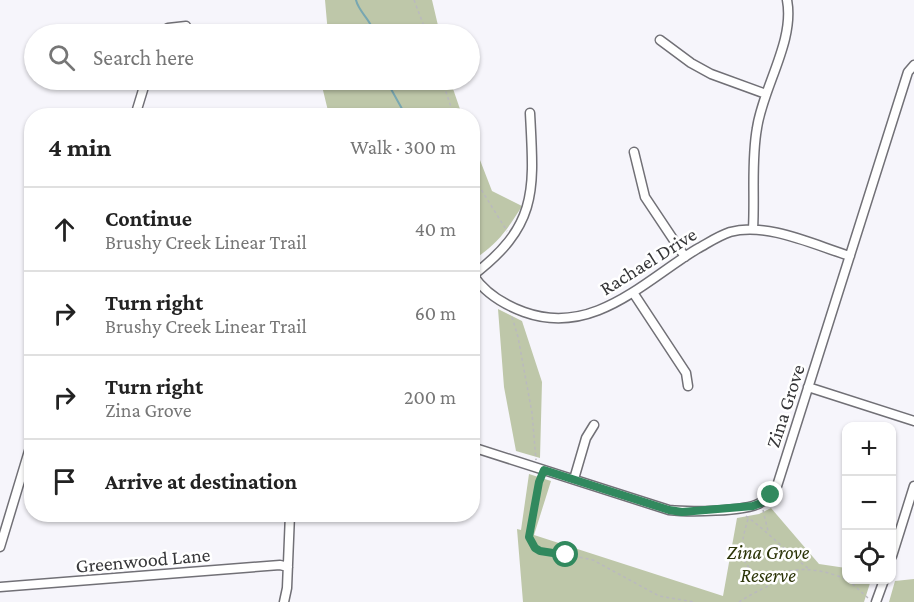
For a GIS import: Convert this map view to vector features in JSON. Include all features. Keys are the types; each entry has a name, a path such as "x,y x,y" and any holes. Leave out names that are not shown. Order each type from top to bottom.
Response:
{"street":[{"path":"753,229 757,128 787,29 789,10 787,0"},
{"path":"660,40 690,63 711,74 766,94"},
{"name":"Zina Grove","path":"761,503 777,486 908,72 914,64"},
{"path":"137,108 143,90"},
{"path":"480,270 499,254 512,239 522,222 531,189 530,113"},
{"path":"634,152 645,197 684,257"},
{"name":"Rachael Drive","path":"480,284 485,290 513,308 532,315 560,318 589,314 634,294 684,257 717,237 741,230 769,231 850,256"},
{"path":"634,294 686,373 688,386"},
{"path":"808,387 914,421"},
{"path":"574,479 586,438 594,425"},
{"path":"480,450 669,510 682,512 734,508 761,503"},
{"path":"0,547 24,468"},
{"path":"896,545 910,514 914,486"},
{"path":"284,602 290,522"},
{"name":"Greenwood Lane","path":"0,587 280,565 288,567"},
{"path":"874,601 882,584"}],"path":[{"path":"414,0 423,24"},
{"path":"445,90 451,108"},
{"path":"480,188 512,239"},
{"path":"513,308 512,316 532,413 535,457 544,470 539,482 529,530 529,537 535,548 592,560 659,596 694,602"},
{"path":"761,503 768,532"},
{"path":"734,508 768,532 809,569 842,578"},
{"path":"748,518 741,554 744,563 752,572 771,584"},
{"path":"798,569 801,563"},
{"path":"739,602 771,584 774,578 798,569 802,571 809,569"},
{"path":"853,584 874,601"}],"green space":[{"path":"325,0 432,0 438,24 327,24"},
{"path":"323,90 453,90 460,108 327,108"},
{"path":"480,160 492,191 522,206 501,236 480,255"},
{"path":"498,309 522,321 542,382 540,458 516,451 504,387"},
{"name":"Zina Grove Reserve","path":"529,474 551,481 534,535 723,596 737,518 759,514 771,508 819,564 842,567 842,584 870,584 864,602 523,602 517,529 521,530"},
{"path":"914,579 914,602 889,602 896,581"}],"waterway":[{"path":"356,0 370,24"},
{"path":"392,90 402,108"}],"route":[{"path":"566,555 540,551 531,543 529,537 539,482 544,470 669,510 682,512 753,506 771,495"}]}
